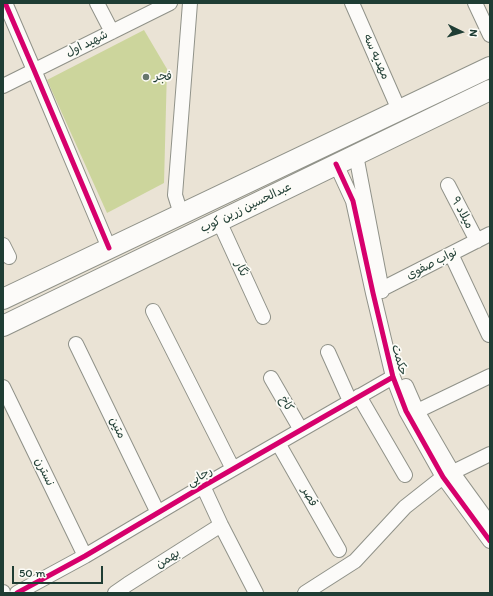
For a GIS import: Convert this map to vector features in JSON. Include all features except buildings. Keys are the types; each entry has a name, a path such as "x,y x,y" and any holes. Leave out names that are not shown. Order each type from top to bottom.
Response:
{"main road":[{"name":"عبدالحسین زرین کوب","path":"3,300 490,66"},
{"name":"عبدالحسین زرین کوب","path":"3,326 490,90"},
{"path":"305,155 299,167 299,173 303,176 309,177"},
{"path":"273,170 283,176 283,186 279,192"}],"street":[{"path":"97,3 112,32"},
{"name":"شهید اول","path":"3,86 170,3"},
{"path":"181,214 175,195 190,3"},
{"name":"مهدیه سه","path":"352,3 399,110"},
{"path":"475,3 490,35"},
{"path":"6,5 109,248"},
{"name":"حکمت","path":"356,155 377,291 393,377 448,475 490,541"},
{"name":"حکمت","path":"336,164 353,201 412,413"},
{"name":"میلاد ۹","path":"448,185 477,241"},
{"name":"نگار","path":"219,221 263,316"},
{"name":"نواب صفوی","path":"377,291 490,234"},
{"path":"451,254 489,335"},
{"path":"153,311 233,469"},
{"name":"متین","path":"76,344 158,513"},
{"path":"328,352 355,399 405,475"},
{"path":"412,413 490,376"},
{"name":"رجایی","path":"17,593 85,556 203,486 393,377"},
{"name":"کاخ","path":"271,378 301,430"},
{"name":"نسترن","path":"3,387 85,556"},
{"name":"قصر","path":"278,443 339,550"},
{"path":"305,593 355,561 405,507 448,475 490,454"},
{"name":"حکمت","path":"448,475 490,524"},
{"path":"203,486 221,526 256,593"},
{"name":"بهمن","path":"115,593 221,526"}],"green space":[{"path":"144,30 167,69 164,183 107,213 47,80"}],"cycle path":[{"path":"6,5 109,248"},
{"path":"336,164 353,201 393,377 406,411 443,477 490,541"},
{"path":"17,593 85,556 393,377"}],"place":[{"name":"فجر","path":"146,77"}]}
